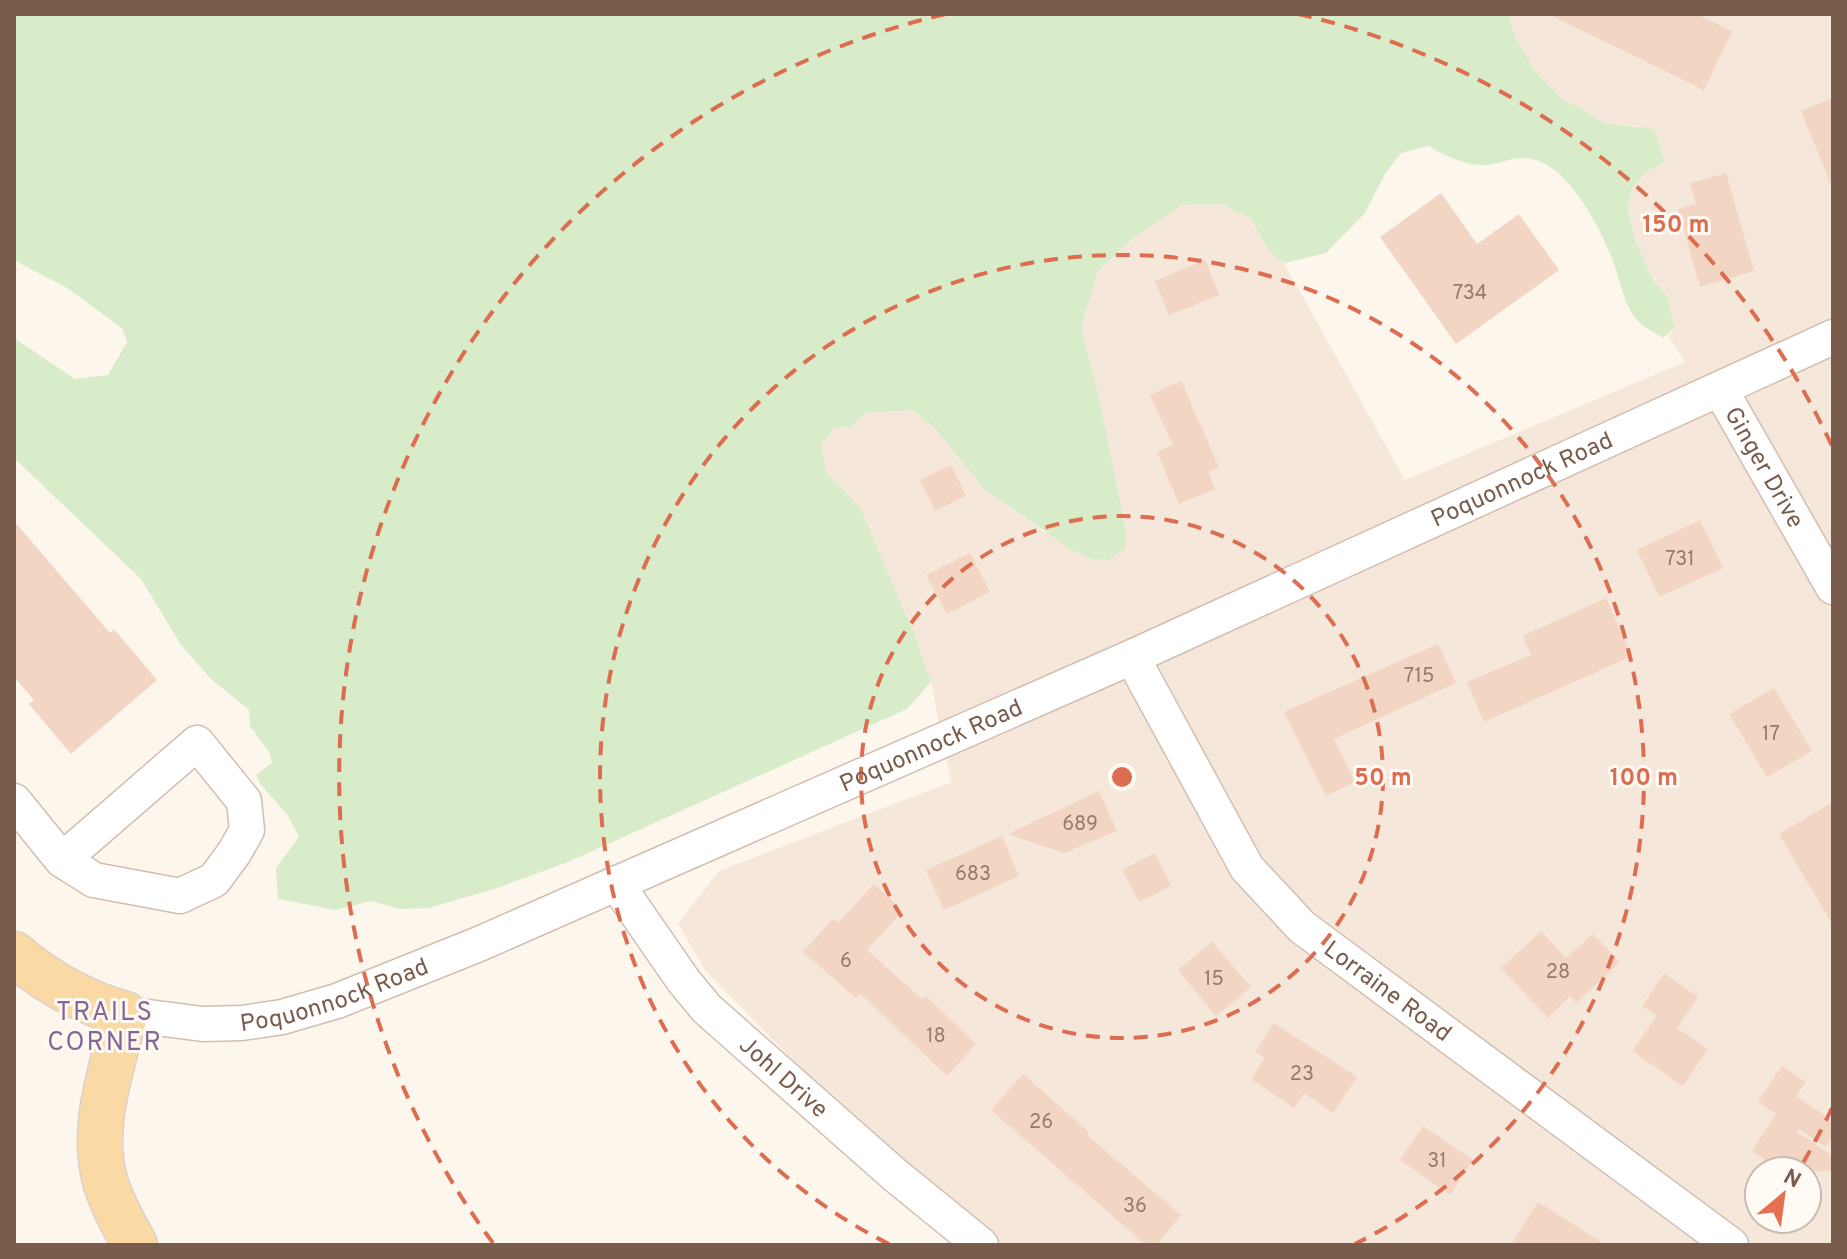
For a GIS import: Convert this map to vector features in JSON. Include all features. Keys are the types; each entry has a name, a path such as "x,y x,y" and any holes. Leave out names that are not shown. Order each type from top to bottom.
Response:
{"main road":[{"name":"Poquonnock Road","path":"14,954 86,1001 125,1014"},
{"path":"125,1014 103,1107 100,1146 105,1181 117,1213 135,1245"}],"street":[{"name":"Poquonnock Road","path":"125,1014 221,1024 262,1021 337,1001 479,944 1132,657 1833,337"},
{"name":"Ginger Drive","path":"1720,389 1833,587"},
{"name":"Lorraine Road","path":"1132,657 1247,868 1302,927 1731,1245"},
{"path":"14,801 62,860 94,880 180,896 214,880 234,853 247,830 244,801 197,743 62,860"},
{"name":"Johl Drive","path":"616,883 683,980 707,1009 895,1175 981,1245"}],"shaded area":[{"path":"1508,14 1833,14 1833,1245 973,1245 704,969 678,923 719,871 951,782 931,682 915,636 860,507 827,473 821,445 834,428 851,427 866,413 912,410 933,426 985,490 1045,533 1126,529 1097,388 1081,328 1098,271 1133,238 1180,205 1222,204 1250,218 1270,252 1284,263 1405,480 1685,362 1668,336 1674,328 1668,297 1653,280 1635,239 1628,209 1632,188 1647,171 1639,126 1605,123 1560,97 1535,71 1516,38"}],"green space":[{"path":"14,14 1508,14 1516,38 1535,71 1560,97 1605,123 1654,129 1665,162 1647,171 1632,188 1628,209 1635,239 1653,280 1668,297 1674,328 1663,338 1638,321 1628,305 1607,247 1580,198 1557,172 1535,160 1518,158 1479,165 1452,158 1428,146 1401,153 1385,174 1365,213 1326,253 1284,263 1270,252 1250,218 1222,204 1181,205 1133,238 1098,271 1081,328 1097,388 1126,529 1126,548 1108,560 1092,559 1072,550 985,490 933,426 912,410 866,413 851,427 834,428 821,445 827,473 860,507 915,636 931,682 907,709 568,862 500,887 429,908 400,909 371,901 336,910 278,899 276,868 299,837 287,814 260,784 256,775 272,763 269,752 250,726 249,710 211,679 181,645 141,579 14,458 14,338 75,379 108,375 127,342 122,328 67,288 14,260"}],"building":[{"path":"1548,14 1697,14 1732,31 1704,90"},
{"path":"1833,98 1833,187 1832,187 1801,111"},
{"path":"1726,173 1754,271 1700,287 1678,209 1696,204 1690,183"},
{"path":"1441,193 1477,244 1519,214 1559,270 1456,344 1380,237"},
{"path":"1205,260 1219,295 1169,315 1155,281"},
{"path":"1181,381 1219,467 1208,472 1215,489 1179,504 1157,452 1173,445 1150,395"},
{"path":"951,465 966,496 935,511 920,480"},
{"path":"1700,520 1723,568 1659,597 1637,550"},
{"path":"14,521 110,633 114,629 157,680 71,754 29,704 34,700 14,677"},
{"path":"970,553 990,592 947,614 926,575"},
{"path":"1606,598 1632,656 1484,722 1467,682 1531,655 1523,636"},
{"path":"1438,644 1456,683 1334,739 1355,782 1326,796 1284,712"},
{"path":"1774,688 1812,751 1767,777 1729,714"},
{"path":"1099,791 1117,831 1064,853 1008,834"},
{"path":"1833,802 1833,926 1779,834"},
{"path":"1002,836 1019,876 944,910 926,870"},
{"path":"1155,853 1171,886 1139,902 1122,870"},
{"path":"874,884 903,911 867,950 922,999 926,996 976,1044 947,1076 860,993 856,998 803,952 833,919 838,923"},
{"path":"1541,931 1566,958 1593,934 1620,962 1576,1003 1570,996 1548,1018 1501,968"},
{"path":"1212,942 1251,987 1216,1016 1178,970"},
{"path":"1664,973 1698,997 1677,1028 1708,1049 1683,1086 1632,1051 1657,1016 1642,1006"},
{"path":"1274,1023 1357,1077 1333,1113 1304,1093 1294,1108 1251,1079 1265,1058 1255,1052"},
{"path":"1782,1066 1806,1082 1796,1096 1833,1121 1833,1136 1826,1147 1799,1129 1797,1132 1833,1156 1833,1171 1823,1171 1823,1155 1758,1155 1752,1151 1776,1114 1758,1102"},
{"path":"1023,1074 1089,1132 1087,1135 1181,1215 1156,1245 1146,1245 991,1110"},
{"path":"1423,1126 1473,1160 1450,1195 1400,1160"},
{"path":"1538,1202 1606,1245 1511,1245"}],"district":[{"name":"TRAILS CORNER","path":"105,1026"}]}
